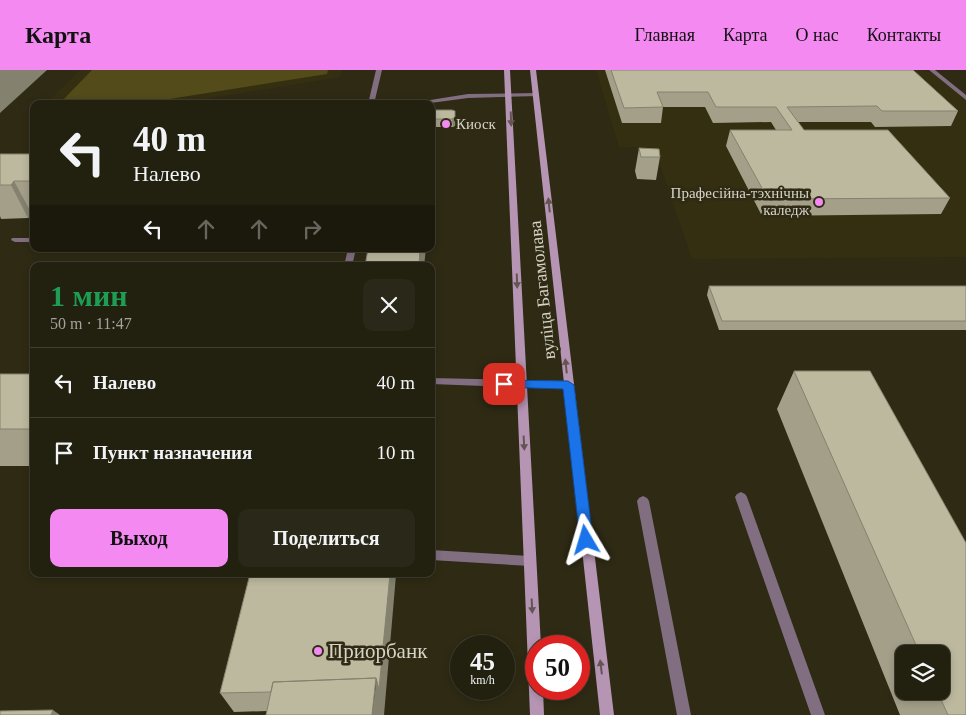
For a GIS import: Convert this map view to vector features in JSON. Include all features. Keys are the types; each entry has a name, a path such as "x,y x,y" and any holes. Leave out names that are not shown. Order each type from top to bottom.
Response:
{"main road":[{"name":"вуліца Багамолава","path":"507,70 510,95 521,385 537,715"},
{"name":"вуліца Багамолава","path":"533,70 607,715"}],"lane":[{"path":"372,100 379,70"},
{"path":"932,70 966,98"},
{"path":"433,100 536,95"},
{"path":"15,240 30,240"},
{"path":"435,381 568,385"},
{"path":"741,497 818,715"},
{"path":"643,502 684,715"},
{"path":"435,555 530,561"}],"shaded area":[{"path":"80,70 342,70 340,77 200,100 50,100"},
{"path":"92,70 328,70 327,74 163,100 63,100"},
{"name":"Прафесійна-тэхнічны каледж","path":"596,70 922,70 942,76 966,96 966,257 692,259 654,147 619,147"}],"building":[{"path":"611,70 913,70 958,111 882,111 877,106 787,107 804,130 888,130 950,198 768,199 730,130 792,130 776,107 716,107 708,92 657,92 663,107 624,108"},
{"path":"435,110 455,111 455,117 452,119 435,119"},
{"path":"639,148 659,149 660,157 641,157"},
{"path":"0,154 30,154 30,181 14,181 11,185 0,185"},
{"path":"367,252 420,252 419,262 366,262"},
{"path":"709,286 966,286 966,321 722,321"},
{"path":"794,371 870,371 966,543 966,715 948,715 941,700 950,700 950,645 916,645"},
{"path":"0,374 30,374 30,429 0,429"},
{"name":"Приорбанк","path":"249,577 390,577 379,689 376,678 273,682 271,692 220,693"},
{"path":"376,678 372,715 266,715 273,682"},
{"path":"53,710 51,715 0,715 0,711"}],"place":[{"name":"Киоск","path":"446,124"},
{"name":"Прафесійна-тэхнічны каледж","path":"819,202"},
{"name":"Приорбанк","path":"318,651"}],"route":[{"path":"504,384 568,385 586,540"}]}
